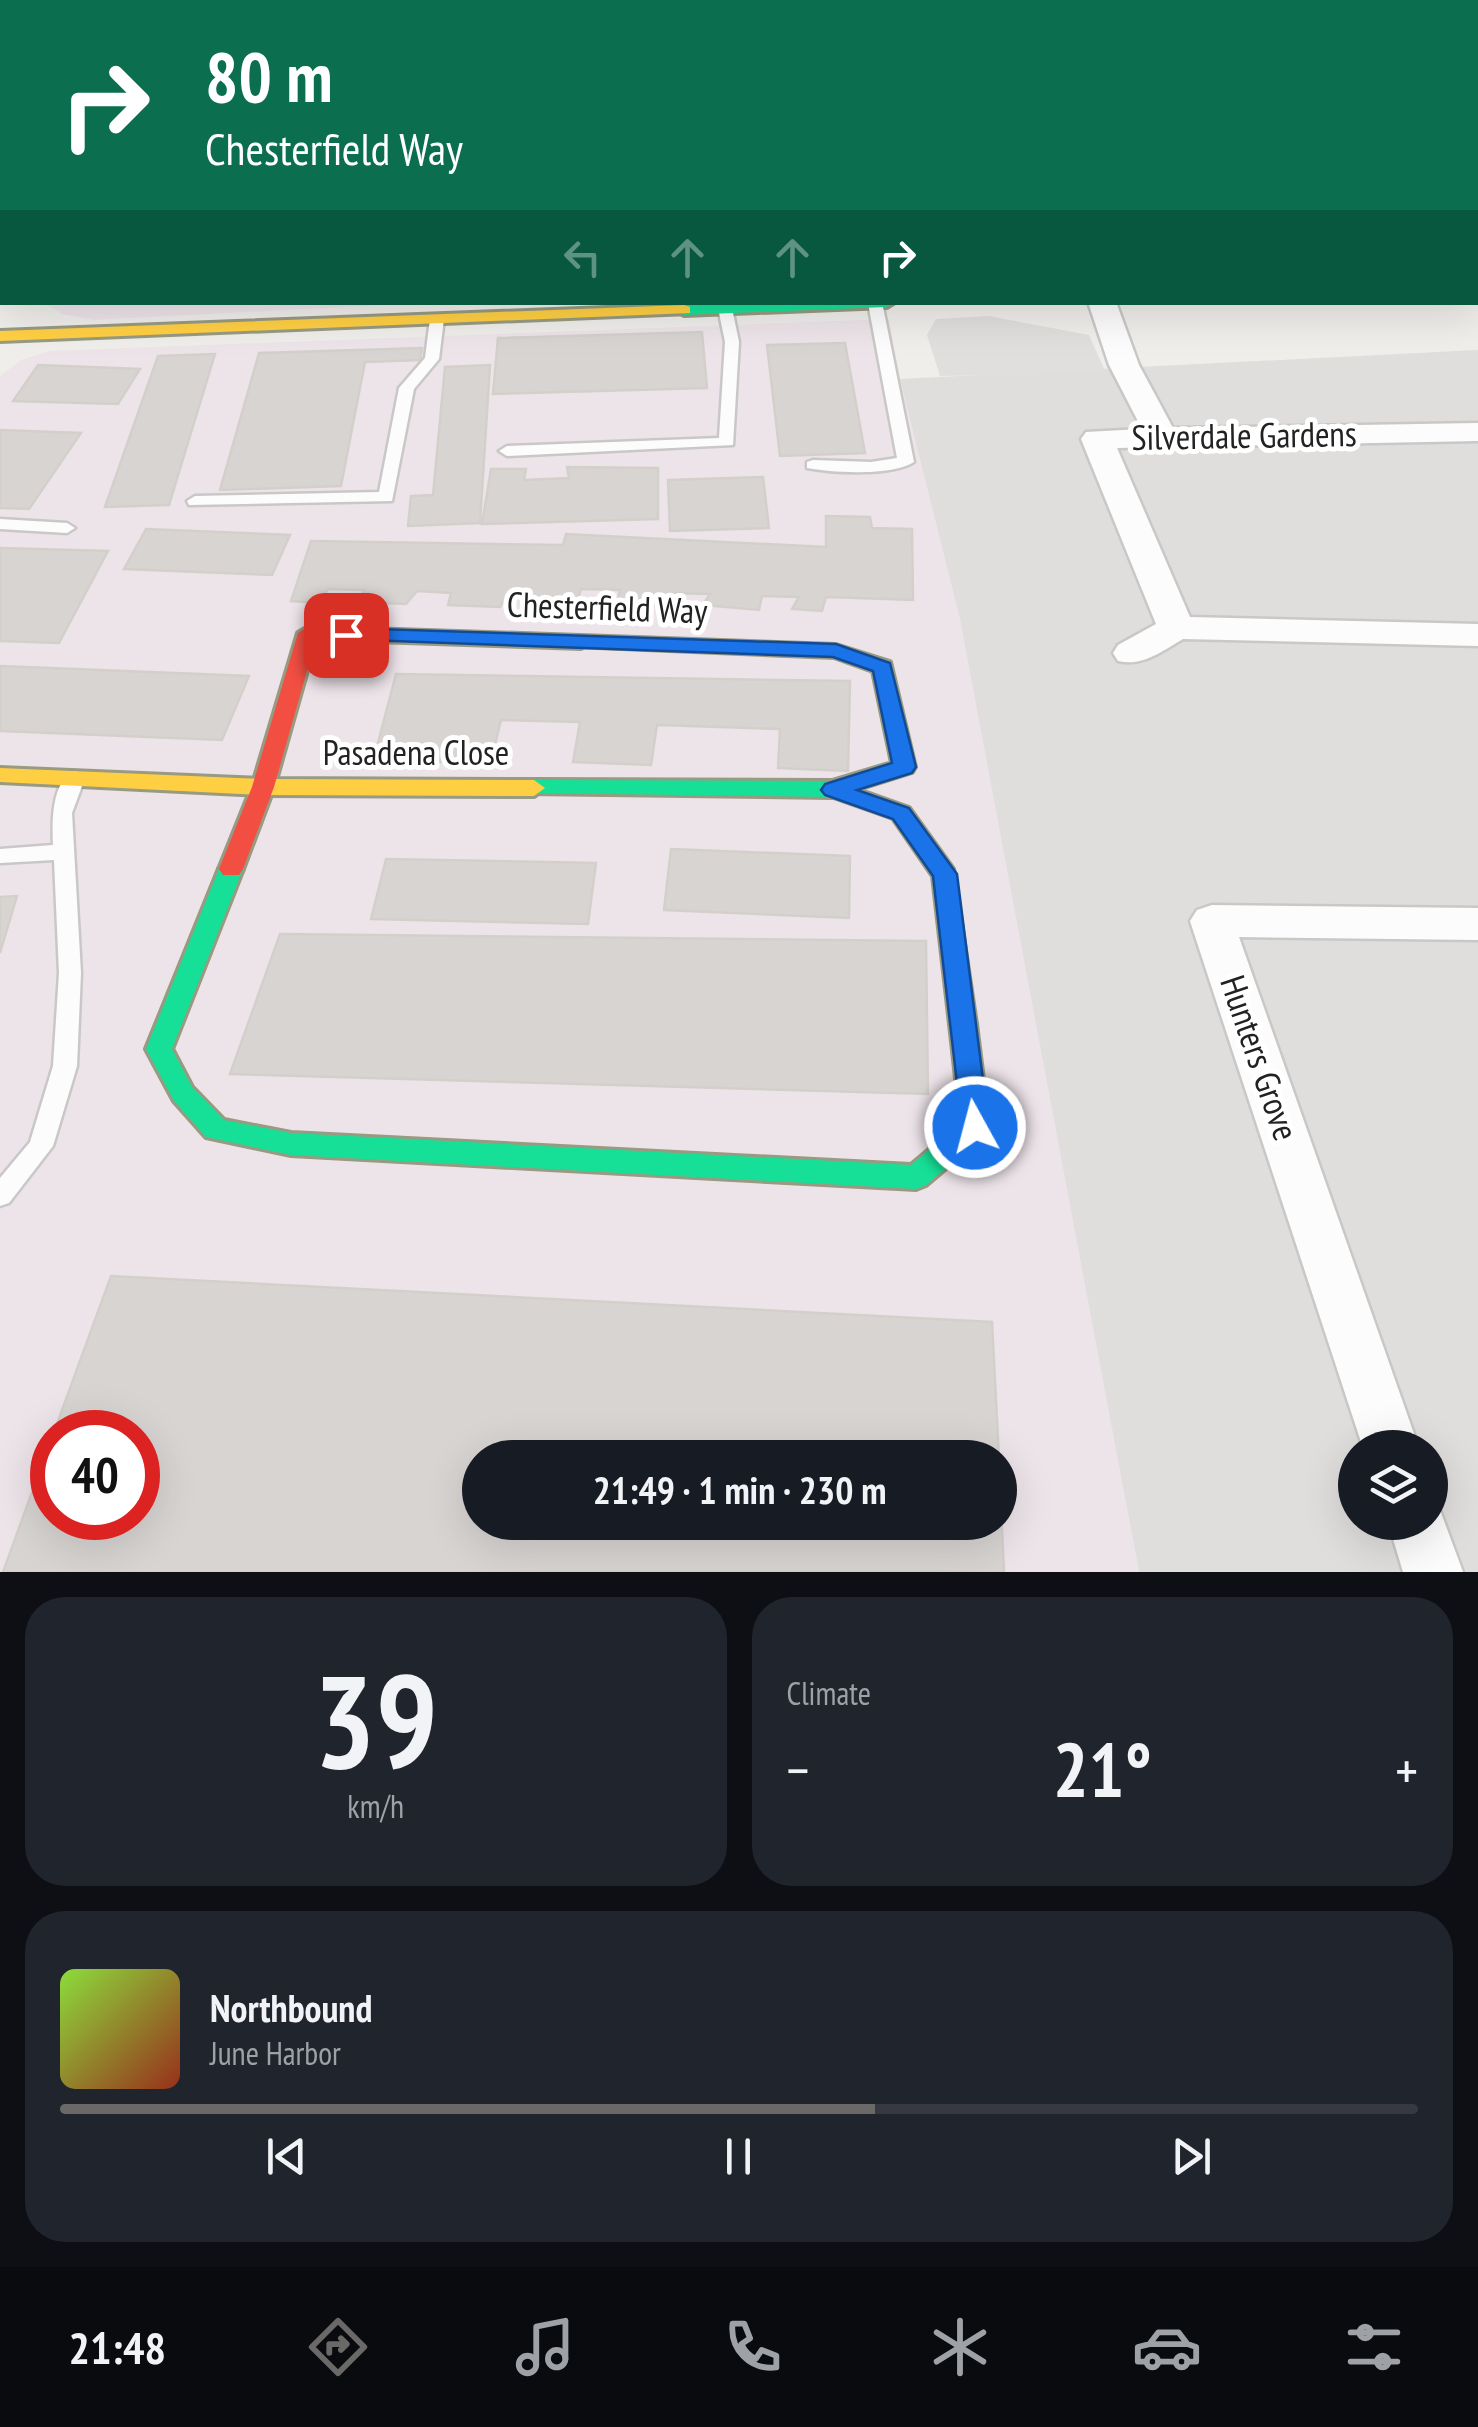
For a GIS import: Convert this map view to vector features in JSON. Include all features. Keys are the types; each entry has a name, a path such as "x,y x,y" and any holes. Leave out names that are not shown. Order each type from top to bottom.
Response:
{"street":[{"path":"0,336 437,319 640,306 805,305"},
{"path":"1103,305 1124,365 1162,436"},
{"name":"Silverdale Gardens","path":"1176,628 1096,439 1478,432"},
{"path":"1131,653 1176,628 1478,636"},
{"name":"Chesterfield Way","path":"264,787 308,634 836,650 883,667 904,767 833,790"},
{"name":"Pasadena Close","path":"0,775 264,787 833,790"},
{"path":"264,787 159,1049 183,1094 216,1129 290,1144 916,1177 975,1127 945,874 901,813 833,790"},
{"name":"Hunters Grove","path":"1385,1430 1212,921 1478,924"},
{"path":"1422,1540 1434,1572"}],"lane":[{"path":"813,464 871,467 906,462 859,305"},
{"path":"507,451 727,442 732,342 725,308"},
{"path":"195,501 386,497 407,388 432,359 437,319"},
{"path":"0,524 67,528"},
{"path":"0,1196 41,1146 66,1066 70,973 62,813 75,778"},
{"path":"0,856 64,852"}],"shaded area":[{"path":"48,305 383,305 94,320 62,314"},
{"path":"989,316 1089,335 1106,373 940,376 927,335 936,319"},
{"path":"889,319 900,379 960,619 1139,1572 0,1572 0,376 21,360 49,351"},
{"path":"1478,350 1478,1572 1139,1572 1041,1062 900,379"}],"building":[{"path":"702,332 707,388 493,394 498,338"},
{"path":"845,343 865,453 780,456 767,345"},
{"path":"422,348 420,360 365,362 341,486 220,490 259,353"},
{"path":"215,354 169,505 105,507 158,356"},
{"path":"38,365 140,369 118,404 13,401"},
{"path":"490,365 480,523 408,526 411,496 433,495 445,367"},
{"path":"0,430 81,433 29,509 0,508"},
{"path":"567,467 658,468 658,519 482,524 491,469 526,469 524,480 569,478"},
{"path":"763,477 769,528 670,531 668,480"},
{"path":"826,516 870,517 872,528 912,529 913,600 826,597 822,611 792,609 799,597 762,596 759,610 703,605 710,594 669,593 667,606 617,603 620,590 581,589 577,602 506,597 500,607 448,605 451,593 417,591 406,604 359,602 364,590 328,589 319,603 291,601 311,541 563,545 566,534 826,547"},
{"path":"146,529 290,535 272,575 124,569"},
{"path":"0,548 108,551 59,643 0,641"},
{"path":"0,666 249,676 222,740 0,731"},
{"path":"396,674 850,681 848,771 778,768 780,729 657,725 651,765 573,762 580,722 501,720 490,765 374,758"},
{"path":"671,849 850,856 849,918 664,910"},
{"path":"386,859 596,863 588,924 371,919"},
{"path":"17,896 0,953 0,897"},
{"path":"280,934 926,941 928,1094 230,1074"},
{"path":"111,1276 992,1322 998,1440 462,1440 462,1540 1003,1540 1004,1572 3,1572 30,1498 30,1540 160,1540 160,1410 62,1410"}],"traffic: fast":[{"path":"684,310 811,305"},
{"path":"534,788 833,789 904,767 883,667 836,651 581,642"},
{"path":"231,869 159,1049 183,1094 216,1129 291,1144 916,1177 975,1127 963,1024"}],"traffic: slow":[{"path":"0,336 684,310"},
{"path":"0,775 263,787 534,788"}],"traffic: jam":[{"path":"231,869 263,787 308,633 581,642"},
{"path":"833,789 901,813 945,875 963,1024"}],"route":[{"path":"346,635 836,650 883,667 904,767 833,790 901,813 945,874 975,1127"}]}
